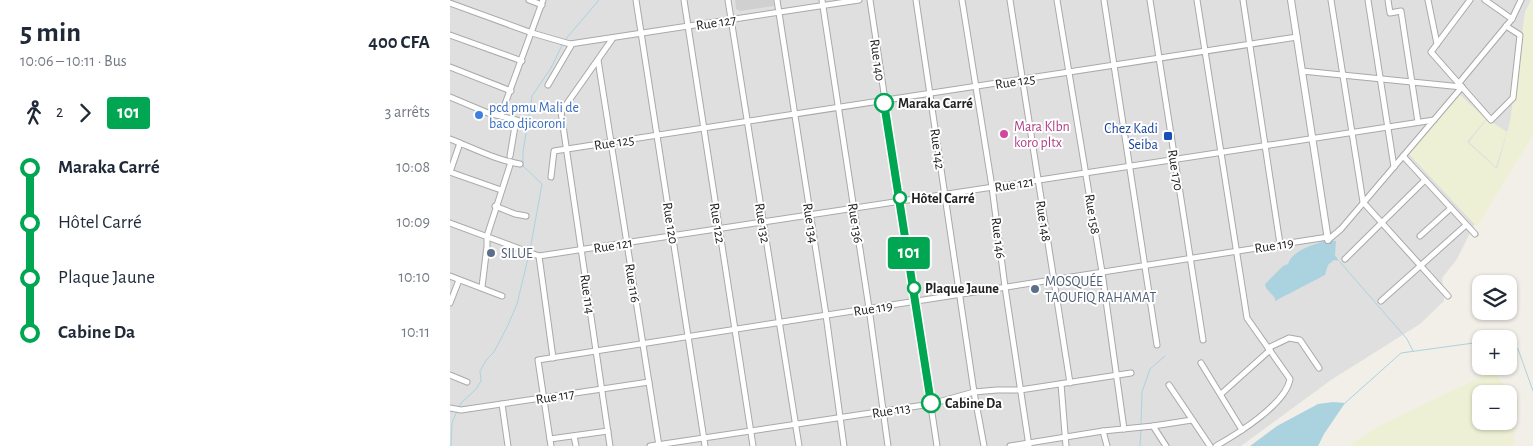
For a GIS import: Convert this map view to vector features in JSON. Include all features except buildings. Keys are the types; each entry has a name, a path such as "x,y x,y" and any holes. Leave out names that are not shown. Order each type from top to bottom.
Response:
{"street":[{"path":"501,115 542,2 529,0"},
{"name":"Rue 120","path":"636,0 705,446"},
{"name":"Rue 122","path":"684,0 752,446"},
{"name":"Rue 132","path":"728,0 799,446"},
{"name":"Rue 134","path":"777,0 826,315 844,446"},
{"name":"Rue 127","path":"570,44 688,27 823,3 859,0"},
{"name":"Rue 140","path":"870,0 938,446"},
{"name":"Rue 142","path":"916,0 959,294 984,446"},
{"name":"Rue 146","path":"962,0 992,187 1029,444"},
{"name":"Rue 148","path":"1010,0 1070,383"},
{"name":"Rue 158","path":"1058,0 1068,72 1102,272 1116,376 1126,429"},
{"path":"1104,0 1156,345"},
{"name":"Rue 170","path":"1150,0 1203,340"},
{"path":"1197,0 1247,318 1288,375 1289,384 1269,409 1242,430 1216,446"},
{"path":"1242,0 1280,244"},
{"path":"1291,0 1328,238 1340,229 1434,120 1512,19 1521,0"},
{"path":"1331,0 1363,202 1448,296"},
{"path":"1368,0 1394,167"},
{"path":"1388,0 1390,13 1401,11 1418,122"},
{"path":"1428,0 1437,44"},
{"path":"1470,0 1431,52 1491,120 1513,98 1520,35 1506,26"},
{"path":"1485,0 1512,19"},
{"path":"450,3 532,33 570,44 548,84"},
{"name":"Rue 136","path":"823,3 888,446"},
{"path":"450,35 522,60"},
{"name":"Rue 125","path":"551,177 554,152 1297,37"},
{"path":"598,60 613,38"},
{"name":"Rue 114","path":"598,60 561,112 610,446"},
{"name":"Rue 116","path":"598,60 659,445"},
{"path":"450,67 511,90"},
{"path":"1302,71 1460,85"},
{"path":"450,97 488,112 524,122"},
{"path":"510,156 516,120"},
{"name":"Rue 121","path":"450,223 539,256 1434,120"},
{"path":"450,139 520,164"},
{"path":"460,143 450,172 501,190"},
{"path":"1403,156 1475,234"},
{"path":"482,287 488,246 487,236 511,162"},
{"path":"1345,259 1425,180"},
{"path":"496,206 515,214 526,216"},
{"path":"1420,236 1451,208"},
{"path":"1381,301 1466,225"},
{"name":"Rue 119","path":"543,398 538,360 1328,238"},
{"path":"539,256 553,358"},
{"path":"450,276 502,296"},
{"path":"450,303 459,280"},
{"path":"1221,394 1269,349 1289,338 1300,340 1320,368"},
{"path":"1201,363 1242,430"},
{"name":"Rue 113","path":"650,446 931,404 974,392 1020,390 1131,373"},
{"path":"450,375 467,382"},
{"name":"Rue 117","path":"452,409 462,410 649,382"},
{"path":"1061,384 1066,446"},
{"path":"1169,385 1210,446"},
{"path":"543,398 551,446"},
{"path":"502,404 508,446"},
{"path":"1010,446 1103,431 1192,420"},
{"path":"1154,426 1166,446"},
{"path":"550,439 608,431"},
{"path":"1103,431 1107,446"},
{"path":"574,436 576,446"}],"shaded area":[{"path":"450,0 1533,0 1533,116 1495,183 1457,259 1442,278 1444,301 1420,324 1331,380 1241,446 450,446"},
{"path":"735,0 773,0 774,6 740,11 736,9"}],"green space":[{"path":"1531,0 1533,0 1533,135 1477,227 1409,154 1459,94 1486,119 1467,142 1497,169 1510,122 1525,12"},
{"path":"1487,119 1507,132 1496,167 1469,142"},
{"path":"1485,375 1496,375 1505,385 1472,385 1472,430 1515,430 1513,446 1349,446 1377,427"},
{"path":"1517,400 1519,402 1517,417"}],"water":[{"path":"1327,240 1336,241 1335,255 1339,261 1334,260 1328,265 1325,275 1275,301 1275,298 1266,288 1265,284 1283,266 1288,264 1290,259 1299,251"},
{"path":"1345,403 1318,446 1250,446 1277,426 1318,404"}],"waterway":[{"path":"565,40 599,0"},
{"path":"530,250 542,184 523,166 523,152 532,96 551,68 563,43"},
{"path":"459,407 481,381 480,371 494,352 508,325 517,304 529,254"},
{"path":"1340,262 1407,339 1413,351"},
{"path":"1344,404 1401,353 1472,343"},
{"path":"1517,349 1533,391"},
{"path":"1141,425 1142,392 1150,369 1165,356"},
{"path":"451,446 452,423 457,411"},
{"path":"1140,446 1141,429"}],"bus line":[{"name":"101","path":"884,103 931,403"}],"place":[{"name":"Maraka Carré","path":"884,103"},
{"name":"pcd pmu Mali de baco djicoroni","path":"479,115"},
{"name":"Mara Klbn koro pltx","path":"1004,134"},
{"name":"Chez Kadi Seiba","path":"1168,136"},
{"name":"Hôtel Carré","path":"900,198"},
{"name":"SILUE","path":"491,253"},
{"name":"Plaque Jaune","path":"914,288"},
{"name":"MOSQUÉE TAOUFIQ RAHAMAT","path":"1035,289"},
{"name":"Cabine Da","path":"931,403"}]}
